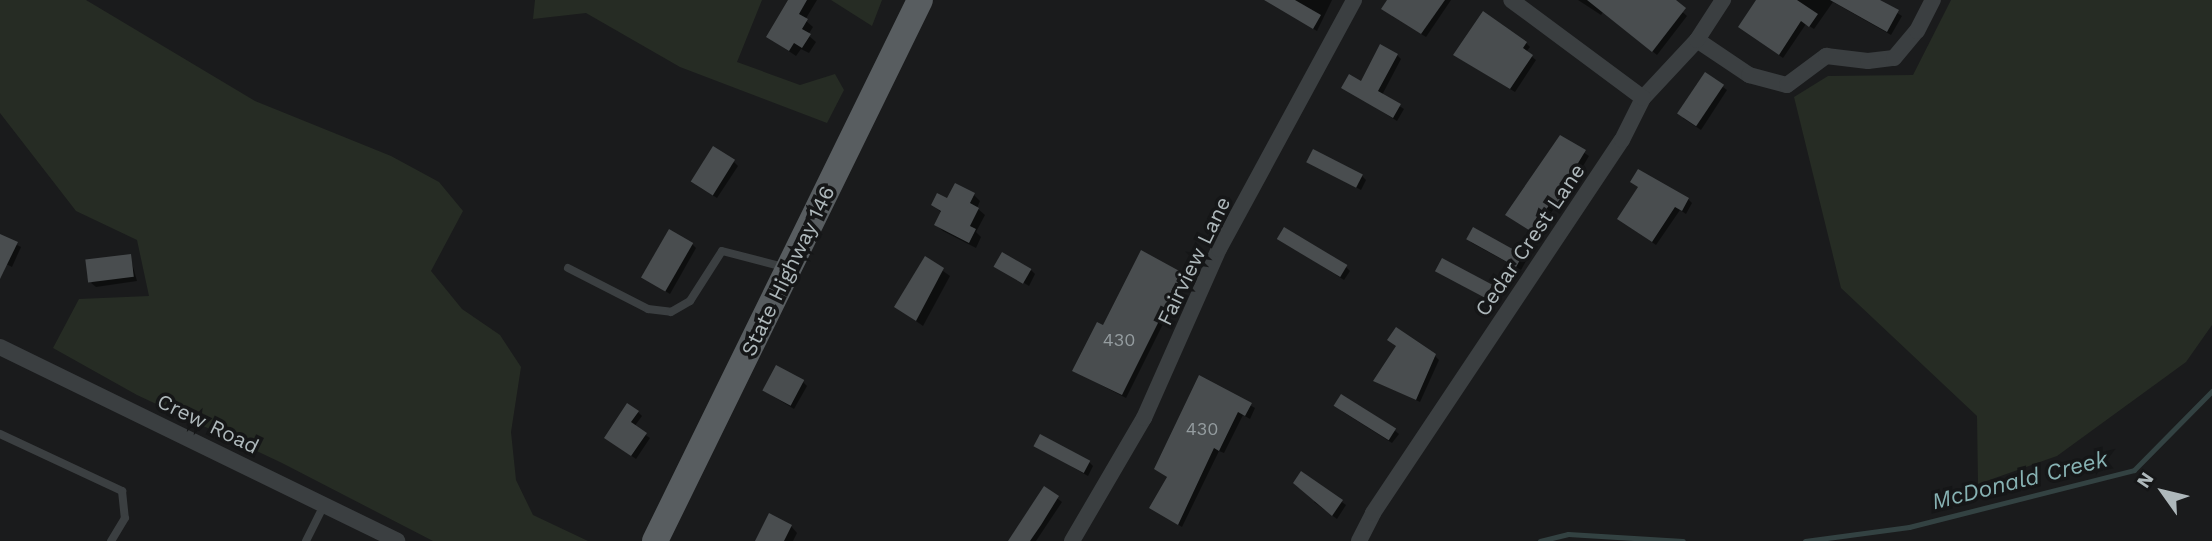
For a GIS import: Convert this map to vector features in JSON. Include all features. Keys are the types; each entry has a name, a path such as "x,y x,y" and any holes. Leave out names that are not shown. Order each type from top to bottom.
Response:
{"main road":[{"name":"State Highway 146","path":"655,541 920,0"}],"street":[{"name":"Fairview Lane","path":"1072,541 1144,418 1219,249 1354,0"},
{"path":"1511,0 1643,98"},
{"name":"Cedar Crest Lane","path":"1359,541 1373,513 1622,140 1643,98 1697,40 1723,0"},
{"path":"1697,40 1749,75 1787,85 1826,56 1868,61 1894,58 1917,31 1933,0"},
{"name":"Crew Road","path":"0,347 397,541"}],"lane":[{"path":"568,268 648,309 671,312 690,301 722,251 790,269"},
{"path":"0,434 122,491 125,518 111,541"},
{"path":"306,541 324,505"}],"shaded area":[{"path":"0,0 86,0 255,101 391,156 439,182 463,211 431,271 462,309 500,335 521,367 511,432 516,480 533,515 588,541 433,541 282,463 137,395 53,348 79,299 149,296 137,240 76,211 0,113"},
{"path":"535,0 762,0 737,62 800,85 835,74 844,90 827,123 680,67 586,13 533,19"},
{"path":"831,0 882,0 872,26"},
{"path":"1951,0 2212,0 2212,325 2186,362 2057,456 1978,484 1977,416 1841,288 1794,97 1828,76 1913,75"}],"building":[{"path":"788,0 807,0 799,14 808,19 802,29 811,34 802,48 794,43 789,51 766,37"},
{"path":"1264,0 1295,0 1321,15 1313,29"},
{"path":"1387,0 1445,0 1421,34 1381,9"},
{"path":"1587,0 1676,0 1686,8 1652,52"},
{"path":"1756,0 1797,0 1818,14 1809,27 1801,21 1779,55 1738,27"},
{"path":"1830,0 1880,0 1899,10 1887,32"},
{"path":"1483,11 1527,42 1523,48 1533,55 1510,89 1453,55"},
{"path":"1380,44 1398,54 1378,91 1401,104 1393,118 1341,88 1349,74 1361,81"},
{"path":"1705,72 1724,85 1696,126 1677,113"},
{"path":"1560,135 1586,150 1566,183 1571,186 1557,206 1551,202 1532,232 1505,215"},
{"path":"713,146 735,160 713,195 691,182"},
{"path":"1313,149 1363,174 1356,188 1306,162"},
{"path":"1638,169 1689,198 1682,211 1675,207 1652,242 1617,219 1638,187 1630,182"},
{"path":"955,183 975,193 970,203 979,208 970,226 976,229 969,243 934,225 941,211 931,205 937,193 947,198"},
{"path":"1284,227 1347,265 1340,277 1277,239"},
{"path":"1473,227 1523,255 1516,267 1466,239"},
{"path":"669,229 693,243 665,291 641,277"},
{"path":"0,234 18,242 0,279"},
{"path":"1141,250 1183,273 1122,395 1072,371 1097,322 1103,325"},
{"path":"1002,252 1031,269 1023,284 994,267"},
{"path":"131,254 134,277 88,282 85,260"},
{"path":"925,256 944,268 916,321 894,307"},
{"path":"1442,258 1492,285 1485,298 1435,271"},
{"path":"1396,327 1436,354 1416,400 1373,381 1396,346 1387,340"},
{"path":"776,365 804,380 791,406 762,391"},
{"path":"1199,375 1252,403 1245,416 1238,412 1219,451 1214,448 1178,525 1149,508 1167,477 1154,469"},
{"path":"1341,394 1396,428 1389,440 1334,406"},
{"path":"627,403 639,411 631,422 647,433 631,456 604,438"},
{"path":"1040,434 1090,461 1084,473 1033,446"},
{"path":"1301,471 1343,500 1332,516 1293,483"},
{"path":"1044,486 1059,496 1041,525 1030,541 1008,541"},
{"path":"769,513 792,525 784,541 755,541"}],"waterway":[{"name":"McDonald Creek","path":"1805,541 1909,527 2134,470 2212,391"},
{"name":"McDonald Creek","path":"1540,541 1568,534 1683,541"}]}
